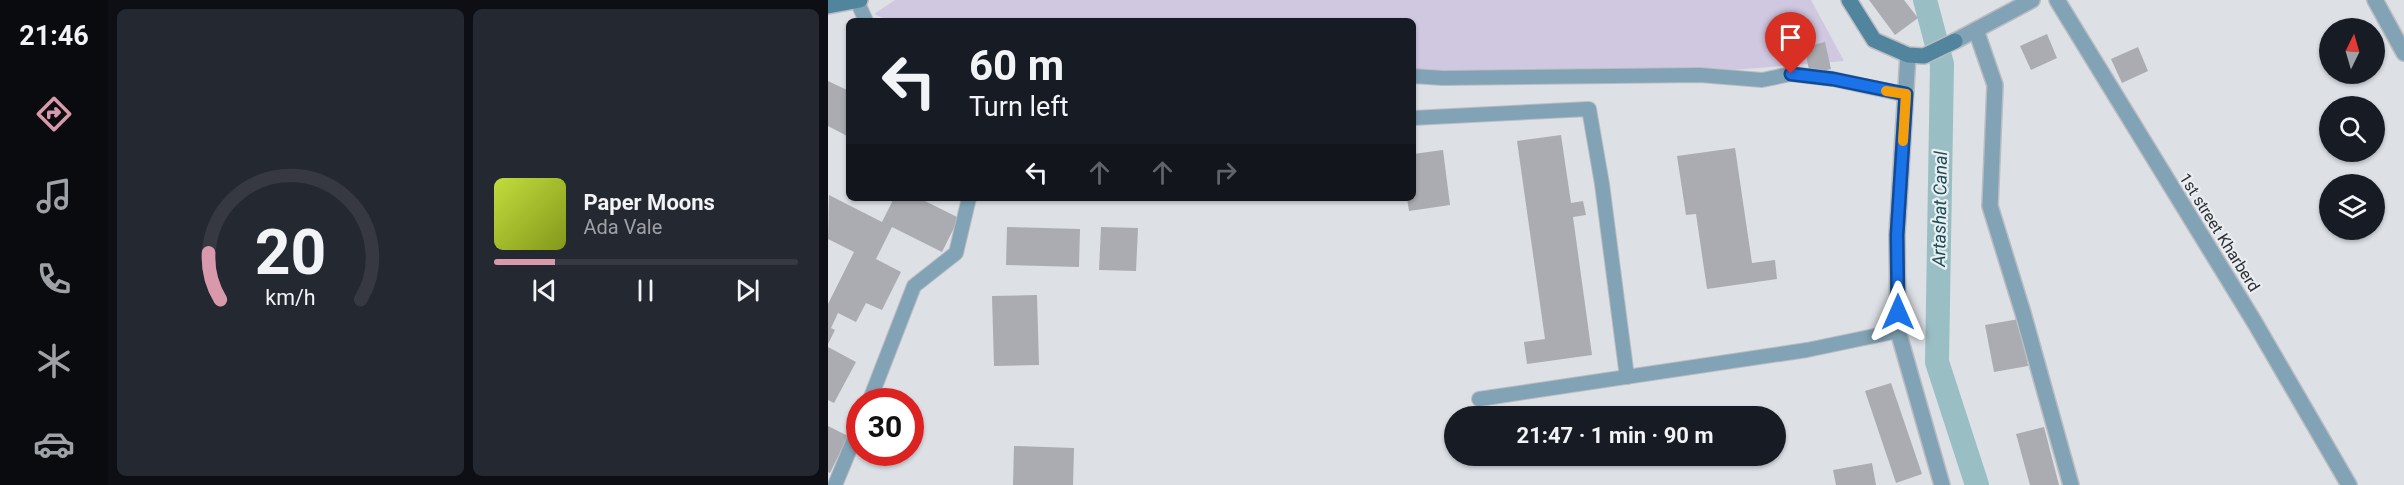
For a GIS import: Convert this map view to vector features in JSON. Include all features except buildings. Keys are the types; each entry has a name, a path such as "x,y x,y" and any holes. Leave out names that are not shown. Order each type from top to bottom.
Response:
{"main road":[{"path":"828,6 858,0"},
{"path":"1849,0 1874,40 1908,55 1924,56 1955,41"}],"street":[{"path":"1955,41 2032,0"},
{"name":"1st street Kharberd","path":"2057,0 2255,323 2349,485"},
{"path":"2375,0 2404,53"},
{"path":"1976,30 1995,86 1990,206 2023,313 2071,485"},
{"path":"1908,55 1897,235 1898,331 1942,485"}],"lane":[{"path":"858,0 865,18"},
{"path":"1416,75 1443,78 1700,75 1762,80 1791,74 1833,79 1906,94"},
{"path":"1416,118 1589,109 1602,184 1627,377"},
{"path":"874,388 914,286 956,253 968,201"},
{"path":"1479,399 1807,350 1898,331"},
{"path":"835,485 846,459"}],"shaded area":[{"path":"895,0 1811,0 1844,61 1732,70 1449,74 1416,69 1416,18 883,18 874,14"}],"waterway":[{"name":"Artashat Canal","path":"1925,0 1942,64 1937,362 1977,485"}],"slow traffic":[{"path":"1886,91 1906,94 1903,141"}],"route":[{"path":"1791,74 1833,79 1906,94 1897,235 1898,312"}]}
